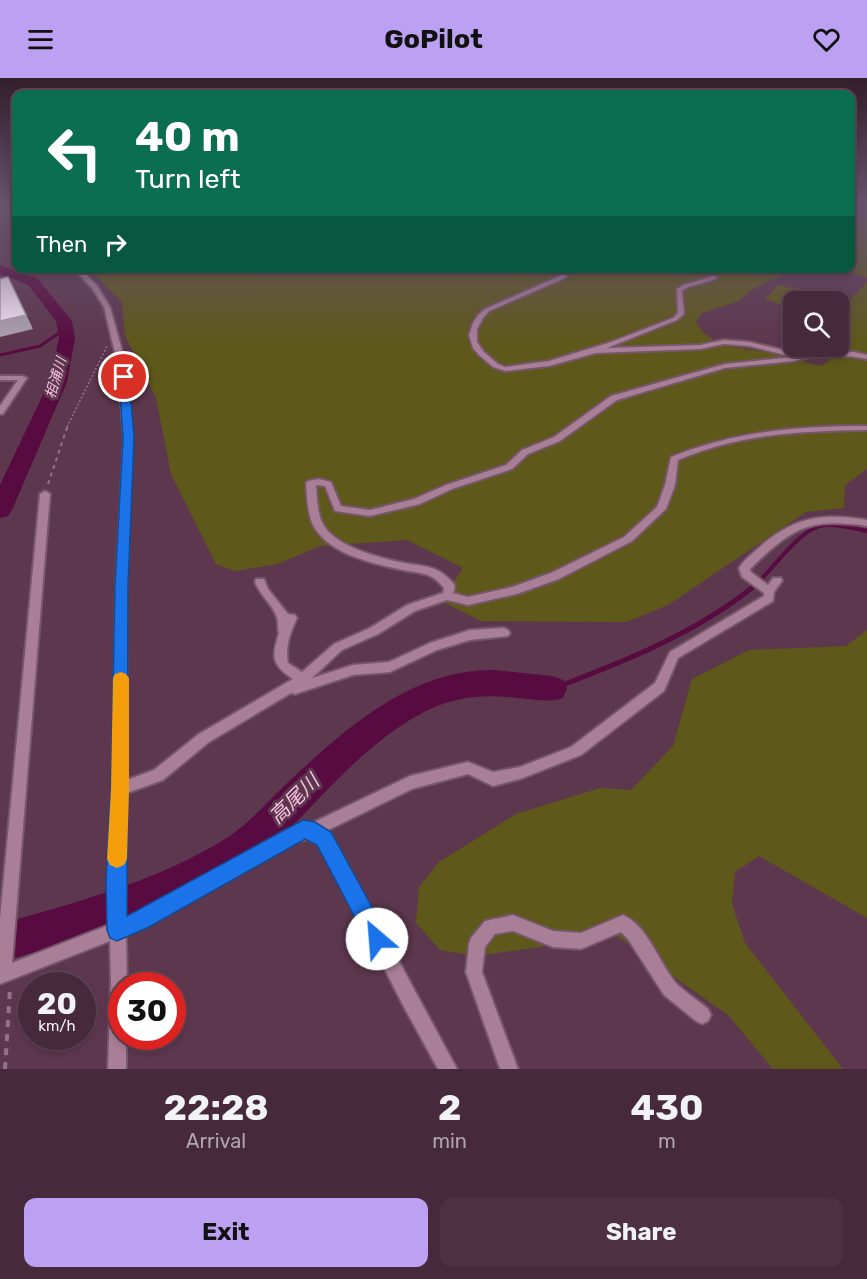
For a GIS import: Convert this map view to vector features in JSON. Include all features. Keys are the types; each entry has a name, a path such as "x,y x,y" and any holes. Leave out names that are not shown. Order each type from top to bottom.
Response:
{"street":[{"path":"81,273 95,287 107,307 122,365 128,438 122,586 120,789 116,881 119,982 117,1069"},
{"path":"565,273 563,277 553,282 487,309 480,316 471,336 479,353 498,368 549,364 675,320 681,314 679,290 714,278"},
{"path":"588,351 640,351 700,347 713,342 728,342 783,353"},
{"path":"849,354 867,357"},
{"path":"447,596 450,587 427,568 404,567 351,550 327,538 318,524 310,483 321,480 327,483 333,491 333,500 338,509 351,512 370,513 417,502 449,487 509,467 525,453 557,439 614,398 725,366 772,363 795,357"},
{"path":"0,378 23,378 0,412"},
{"path":"120,789 158,775 204,738 303,679 338,647 374,631 411,608 447,596 468,601 513,591 555,576 628,539 661,509 670,485 674,459 697,448 792,429 867,428"},
{"path":"45,494 4,970 142,920 292,835 303,830 311,831 324,838 334,855 448,1069"},
{"path":"311,831 410,783 468,768 493,779 520,773 576,751 660,687 674,655 769,598 771,587 749,576 744,568 771,542 794,526 819,520 847,519 867,523"},
{"path":"260,582 264,591 284,615 280,655 283,666 303,679"},
{"path":"282,640 291,618"},
{"path":"283,693 353,670 390,667 434,646 470,636 504,633"},
{"path":"509,1069 474,972 477,944 490,927 513,923 554,939 581,940 624,923 634,933 670,989 702,1015"}],"path":[{"path":"4,970 5,1069"}],"shaded area":[{"path":"855,250 867,250 867,278 853,273 855,273"},
{"path":"93,273 787,273 755,288 736,302 702,313 696,322 713,340 724,344 736,348 783,354 783,357 792,357 822,366 833,357 849,357 849,299 867,282 867,469 845,485 844,508 806,512 668,605 626,622 481,621 441,601 463,568 407,540 320,546 278,564 235,571 216,564 171,474 156,398 125,335 122,302"},
{"path":"778,285 809,291 783,291 783,305 765,299"},
{"path":"867,630 867,918 759,856 735,872 732,904 745,943 843,1069 773,1069 729,1016 617,936 476,956 440,950 416,923 419,887 439,862 516,814 600,788 631,790 673,746 692,679 749,650 846,646"}],"building":[{"path":"8,277 26,315 0,321 0,279"}],"waterway":[{"name":"相浦川","path":"0,269 33,282 64,321 67,338 58,382 0,510"},
{"path":"0,355 40,346 65,329"},
{"path":"753,587 786,551 805,533 815,528 836,525 867,531"},
{"path":"552,689 656,646 706,619 753,587"},
{"name":"高尾川","path":"0,943 124,904 184,879 241,849 355,743 394,714 415,702 437,692 471,683 552,689"}],"slow traffic":[{"path":"117,859 121,678"}],"route":[{"path":"124,377 128,438 122,586 117,930 142,920 303,830 315,832 324,838 377,939"}]}
